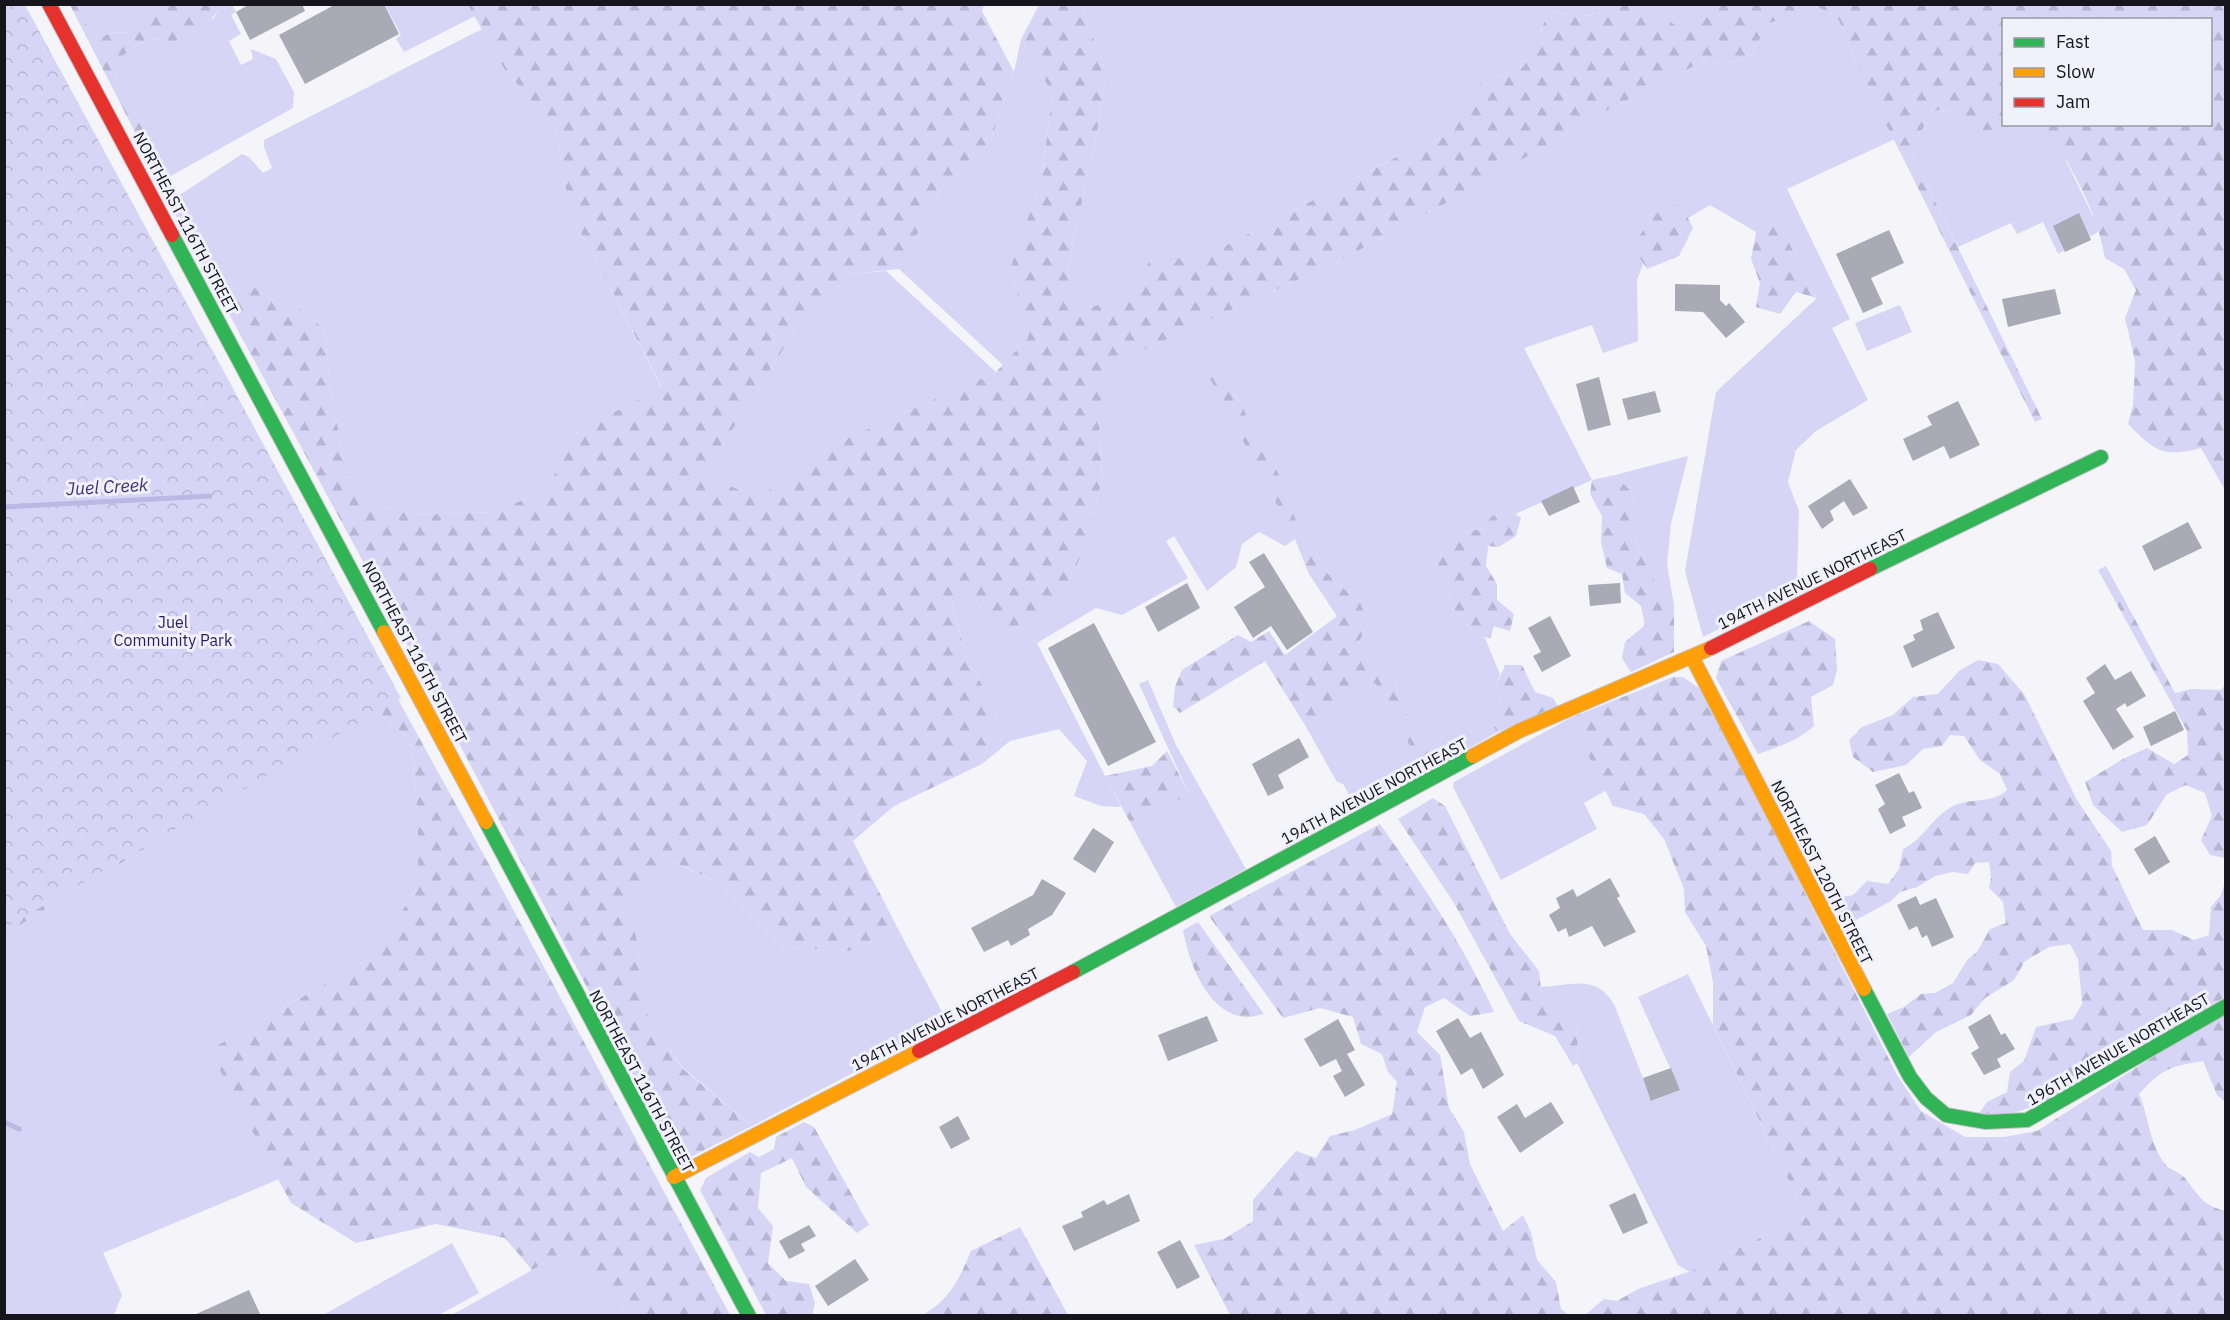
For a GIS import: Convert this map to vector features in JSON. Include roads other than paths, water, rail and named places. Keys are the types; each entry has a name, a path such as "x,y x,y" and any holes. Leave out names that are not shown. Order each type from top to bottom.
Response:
{"street":[{"name":"NORTHEAST 116TH STREET","path":"49,4 749,1316"},
{"name":"194TH AVENUE NORTHEAST","path":"674,1177 1035,992 1519,731 1692,657 2101,457"},
{"name":"NORTHEAST 120TH STREET","path":"1692,657 1910,1077 1926,1100"},
{"name":"196TH AVENUE NORTHEAST","path":"1926,1100 1947,1116 1994,1124 2027,1120 2226,1006"}],"waterway":[{"name":"Juel Creek","path":"4,507 210,496"},
{"path":"4,1122 19,1129"}],"park label":[{"name":"Juel Community Park","path":"173,631"}]}
